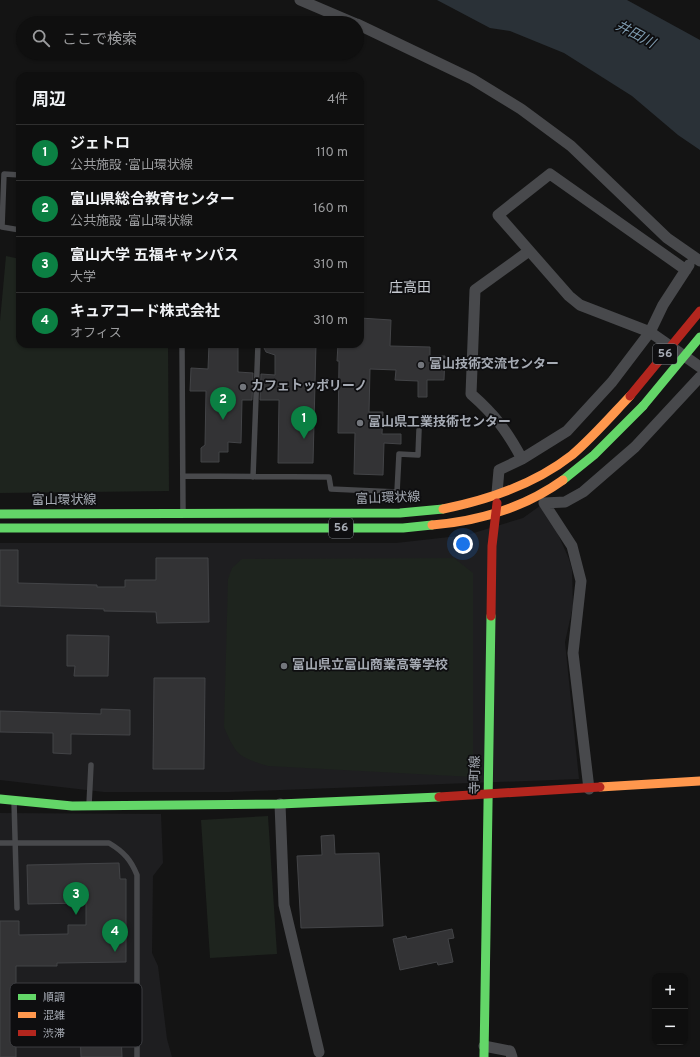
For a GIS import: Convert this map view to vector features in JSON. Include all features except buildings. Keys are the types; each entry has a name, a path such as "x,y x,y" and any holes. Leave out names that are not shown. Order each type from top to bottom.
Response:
{"main road":[{"name":"富山環状線","path":"0,514 400,513 439,510 472,502 524,483 562,461 594,434 630,396 700,311"},
{"name":"富山環状線","path":"0,528 403,528 464,522 496,514 536,498 559,484 606,446 643,406 700,337"},
{"name":"寺町線","path":"484,1052 487,985 492,546 497,493"},
{"path":"0,799 89,806 280,804 589,789 700,781"}],"street":[{"path":"300,0 337,16"},
{"path":"364,28 472,79 521,109 571,146 667,238 697,259 686,270 663,305 650,332 612,382 567,431 522,459 499,470 497,493"},
{"path":"686,270 550,174 498,215 569,296 580,305 650,332 700,368"},
{"path":"522,459 508,433 489,410 471,394 475,290 529,251"},
{"path":"589,789 574,654 581,581 572,546 544,503 565,502 583,492 635,447 700,377"},
{"path":"280,804 284,906 319,1052"},
{"path":"484,1052 510,1051 512,1057"}],"lane":[{"path":"16,175 4,174 2,227 16,229"},
{"path":"182,348 183,514"},
{"path":"253,477 258,348"},
{"path":"183,476 329,477 331,489 398,492 399,454 418,455 420,430"},
{"path":"89,806 92,765"},
{"path":"14,800 17,908"},
{"path":"0,843 109,843 120,850 131,861 137,875 138,983"},
{"path":"138,1047 138,1057"}],"shaded area":[{"path":"6,256 16,258 16,348 168,348 169,491 0,493 0,321"},
{"name":"富山県立富山商業高等学校","path":"544,503 569,559 572,570 573,606 565,642 579,779 229,792 104,792 0,780 0,543 396,543 467,535 523,518"},
{"path":"454,558 473,573 473,777 268,766 250,760 239,754 232,744 224,727 228,579 232,568 242,559"},
{"path":"0,813 161,814 163,863 153,876 152,953 158,966 167,1039 172,1057 0,1057"},
{"path":"268,816 277,954 210,958 201,820"}],"water":[{"name":"井田川","path":"437,0 627,0 700,40 700,150 678,135 632,96 564,53 510,31 490,28"}],"traffic: fast":[{"path":"643,406 700,337"},
{"path":"563,480 594,455 643,406"},
{"path":"0,514 400,513 443,509"},
{"path":"0,528 403,528 432,525"},
{"path":"484,1057 491,616"},
{"path":"0,799 72,806 280,804 439,797"}],"traffic: slow":[{"path":"443,509 477,501 510,490 558,465 572,455 587,441 630,396"},
{"path":"432,525 467,520 501,512 533,498 563,480"},
{"path":"600,787 700,781"}],"traffic: jam":[{"path":"630,396 700,311"},
{"path":"491,616 492,546 497,503"},
{"path":"439,797 600,787"}],"place":[{"name":"富山技術交流センター","path":"421,365"},
{"name":"カフェトッポリーノ","path":"243,387"},
{"name":"富山県総合教育センター","path":"223,420"},
{"name":"富山県工業技術センター","path":"360,423"},
{"name":"ジェトロ","path":"304,439"},
{"name":"富山県立富山商業高等学校","path":"284,666"},
{"name":"富山大学 五福キャンパス","path":"76,915"},
{"name":"キュアコード株式会社","path":"115,952"}],"district":[{"name":"庄高田","path":"410,288"}]}
